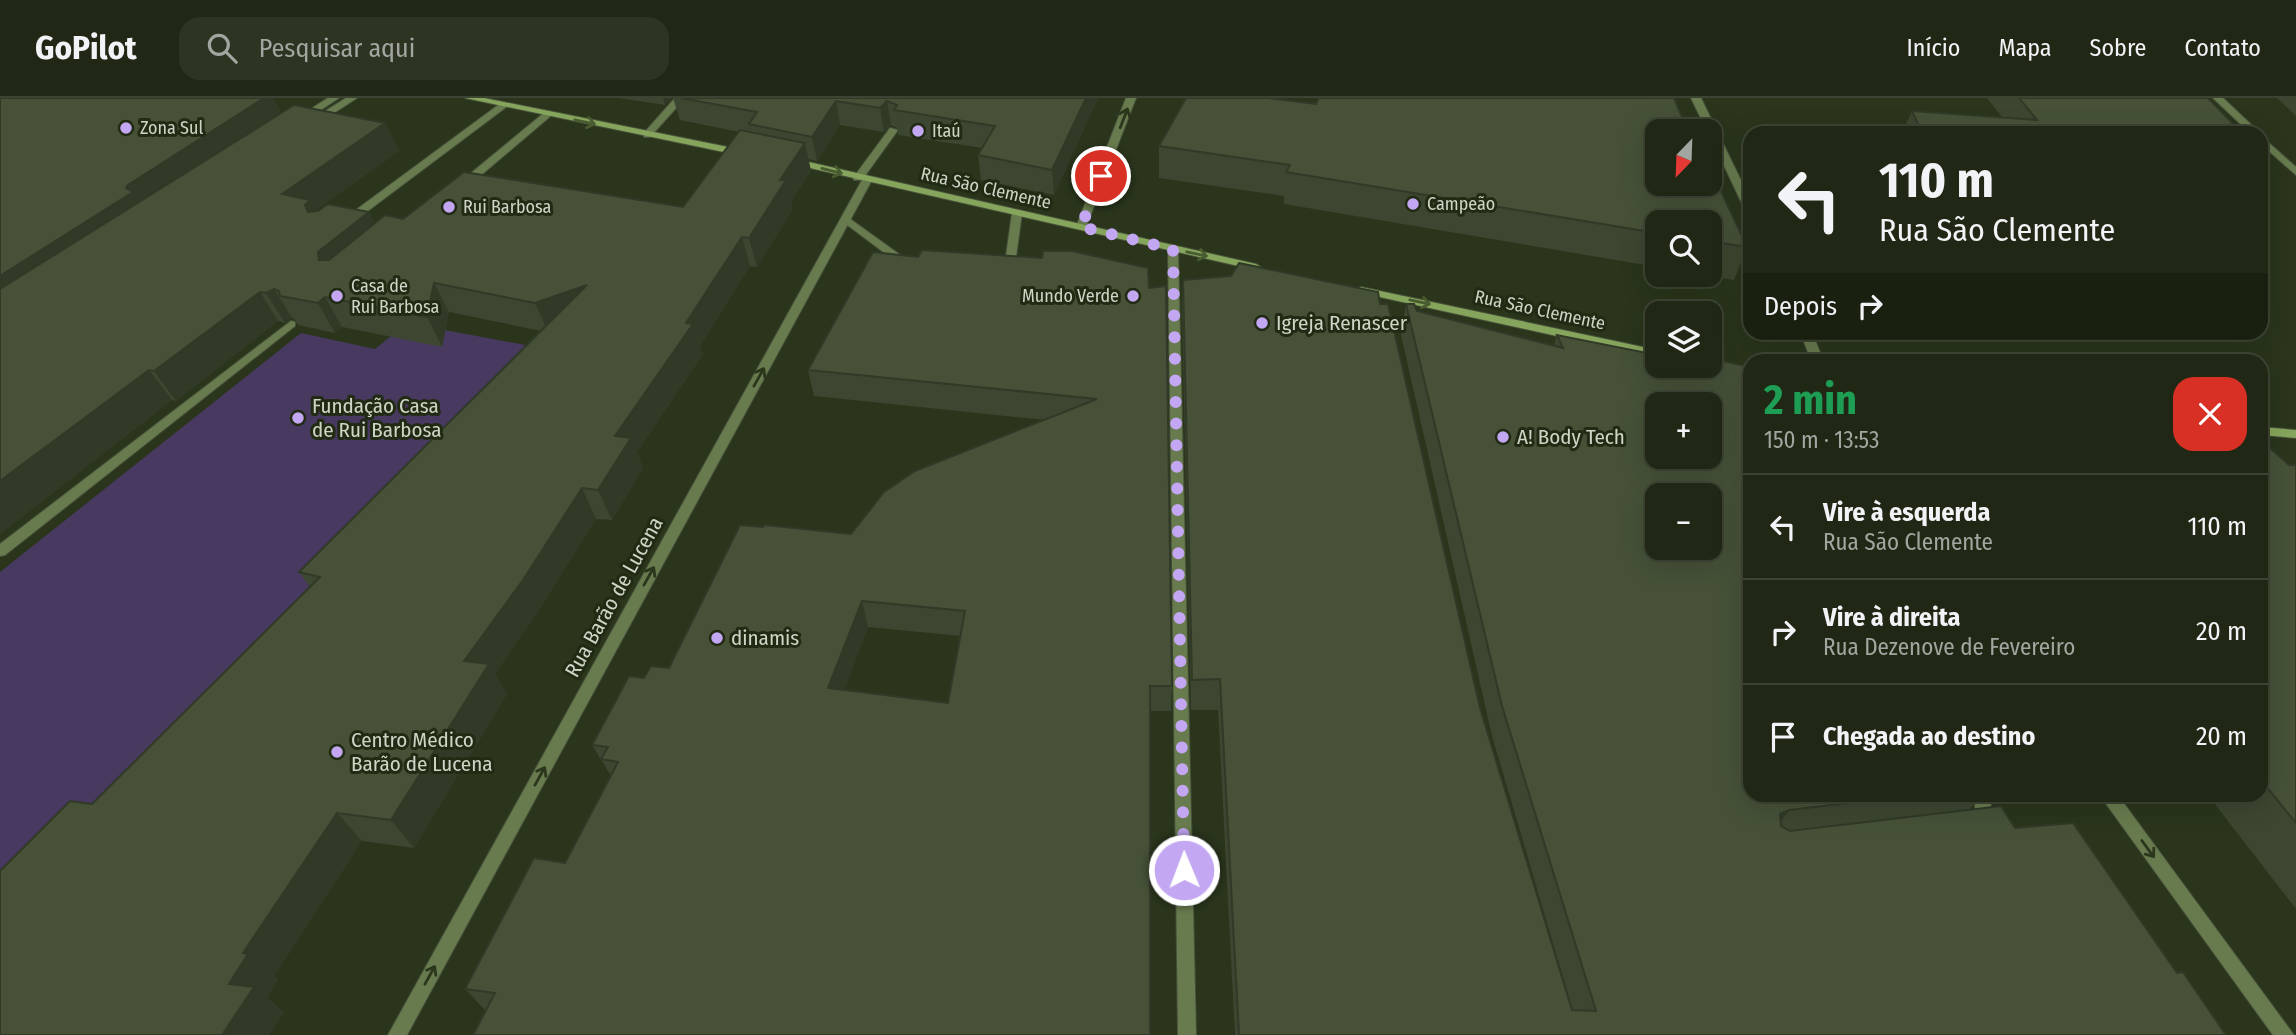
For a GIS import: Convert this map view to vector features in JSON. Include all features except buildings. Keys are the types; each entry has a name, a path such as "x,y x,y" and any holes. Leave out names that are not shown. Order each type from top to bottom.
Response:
{"main road":[{"path":"470,98 750,154"},
{"name":"Rua São Clemente","path":"778,159 1265,269"},
{"name":"Rua São Clemente","path":"1344,286 1384,300 1645,352"},
{"path":"2268,432 2296,435"}],"street":[{"path":"334,98 296,128 352,98"},
{"path":"647,135 680,98"},
{"path":"1081,227 1132,98"},
{"path":"1696,98 1743,195"},
{"path":"2218,98 2248,126"},
{"path":"339,228 504,105"},
{"path":"456,190 548,114"},
{"name":"Rua Barão de Lucena","path":"397,1035 846,219 863,179 893,130"},
{"path":"2268,146 2296,172"},
{"path":"467,181 480,184"},
{"path":"984,274 998,268 1011,257 1017,213"},
{"path":"846,219 906,264 921,268"},
{"path":"1173,249 1187,1035"},
{"path":"0,551 291,324"},
{"path":"1957,827 1970,826 1983,814 1983,802"},
{"path":"2113,802 2285,1035"}],"shaded area":[{"path":"407,323 557,351 0,935 0,572 301,333 375,349"}],"place":[{"name":"Zona Sul","path":"126,128"},
{"name":"Itaú","path":"918,131"},
{"name":"Campeão","path":"1413,204"},
{"name":"Rui Barbosa","path":"449,207"},
{"name":"Casa de Rui Barbosa","path":"337,296"},
{"name":"Mundo Verde","path":"1133,296"},
{"name":"Igreja Renascer","path":"1262,323"},
{"name":"Fundação Casa de Rui Barbosa","path":"298,418"},
{"name":"A! Body Tech","path":"1503,437"},
{"name":"dinamis","path":"717,638"},
{"name":"Centro Médico Barão de Lucena","path":"337,752"}],"route":[{"path":"1101,176 1081,227 1173,249 1184,870"}]}
